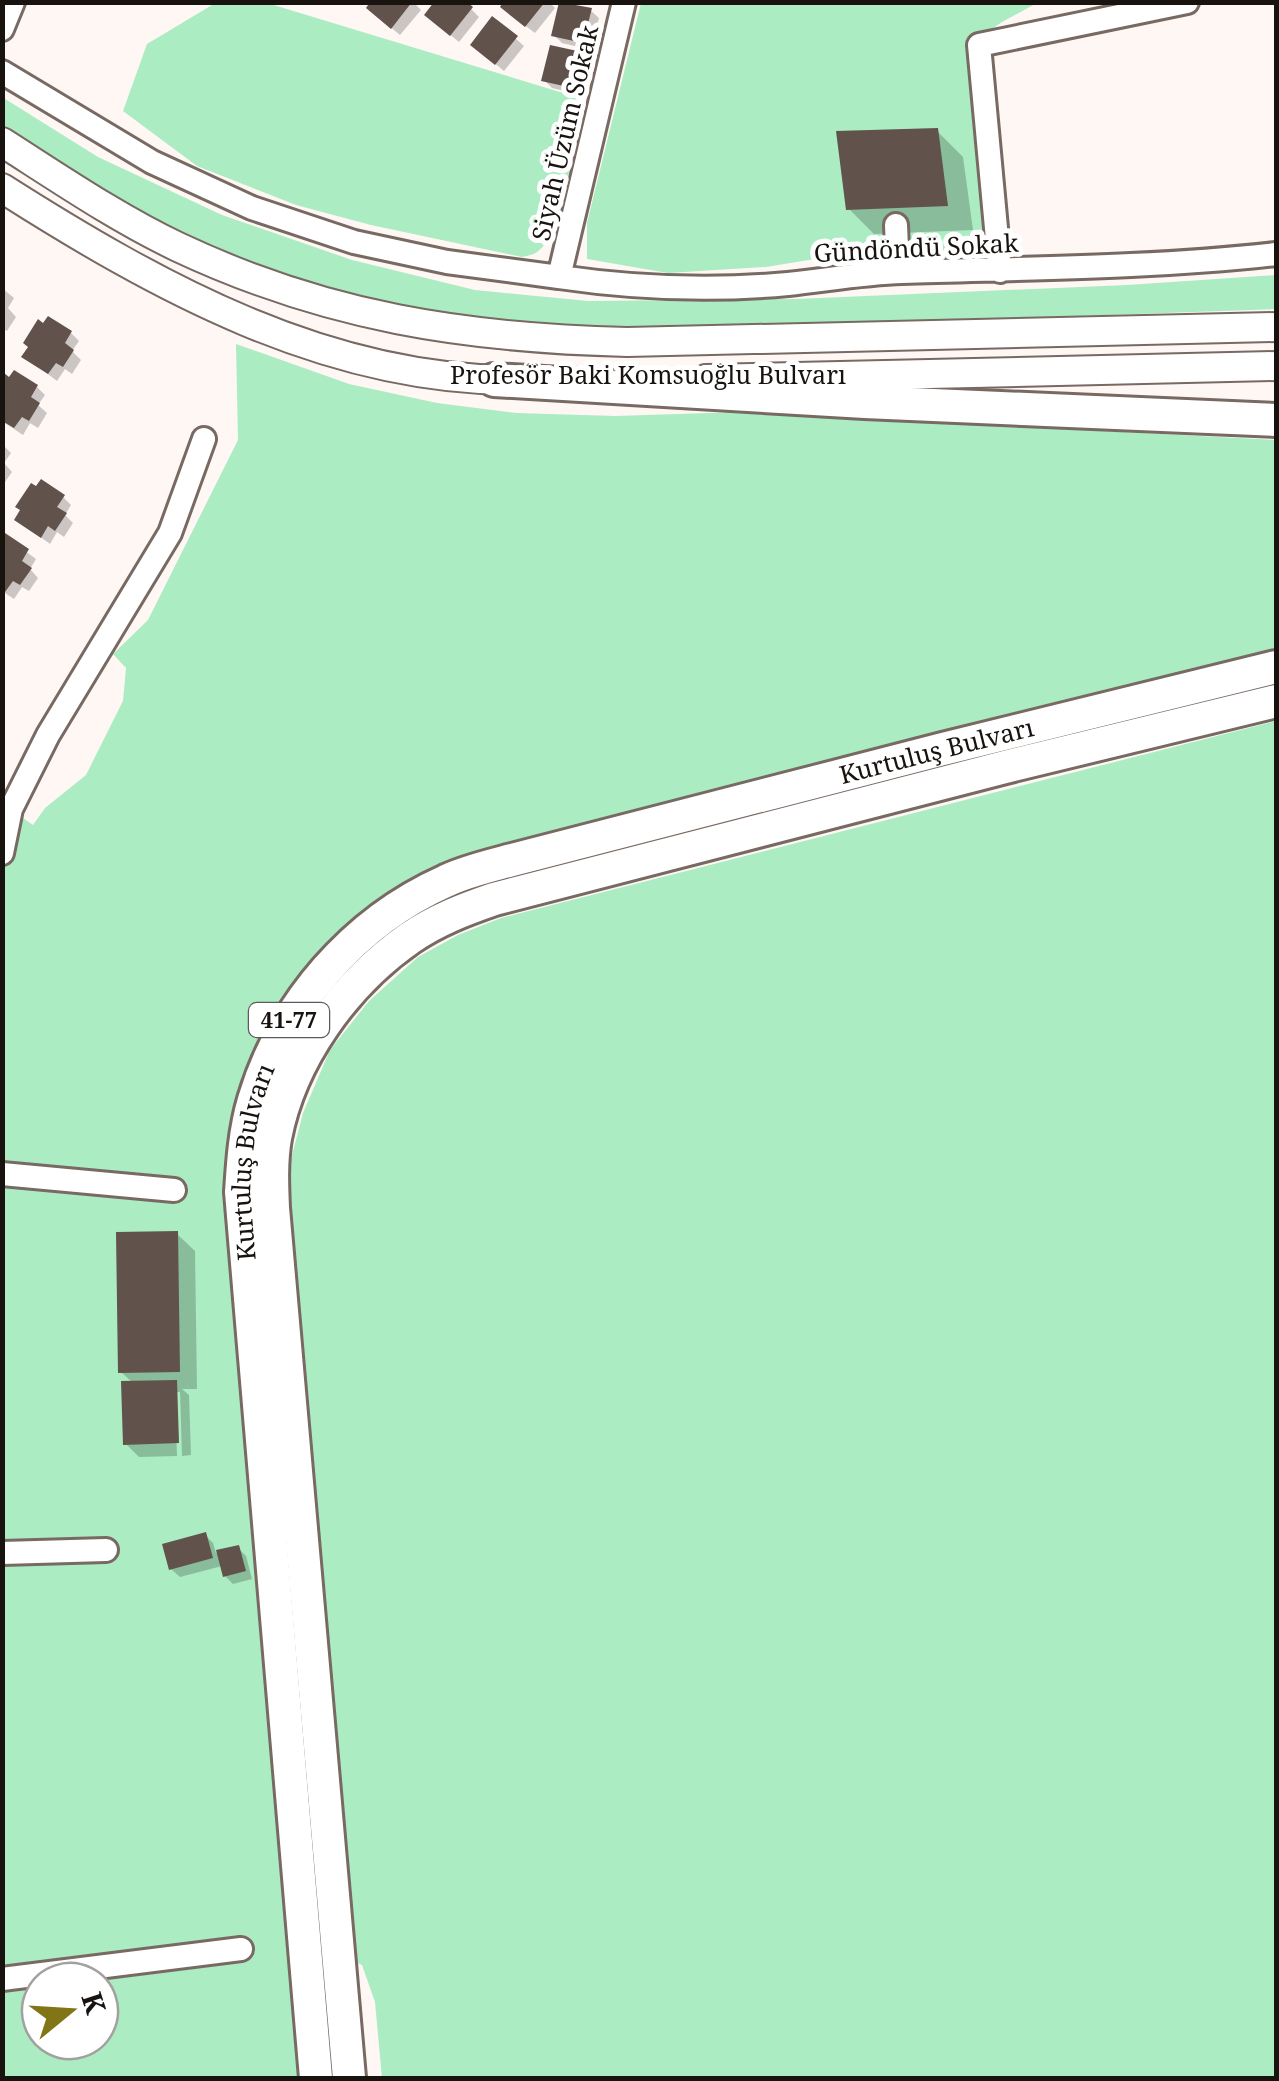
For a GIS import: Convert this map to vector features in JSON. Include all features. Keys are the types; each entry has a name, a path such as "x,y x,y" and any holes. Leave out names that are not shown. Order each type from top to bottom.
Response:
{"highway":[{"path":"494,380 1276,420"},
{"name":"Kurtuluş Bulvarı","path":"316,2078 241,1192 244,1146 253,1102 282,1030 330,964 364,932 423,892 450,879 929,752 1276,667"},
{"name":"Kurtuluş Bulvarı","path":"349,2078 272,1169 282,1111 303,1061 327,1020 370,971 410,938 462,910 494,899 1276,701"}],"main road":[{"name":"Profesör Baki Komsuoğlu Bulvarı","path":"2,142 162,238 241,274 341,308 450,330 566,341 628,342 1276,327"},
{"name":"Profesör Baki Komsuoğlu Bulvarı","path":"2,188 148,276 216,310 331,352 450,378 664,380 1276,366"}],"street":[{"path":"2,29 13,2"},
{"name":"Siyah Üzüm Sokak","path":"2,72 152,162 252,208 354,242 447,262 559,276 624,2"},
{"path":"1000,270 979,45 1187,2"},
{"path":"896,225 898,272"},
{"name":"Gündöndü Sokak","path":"559,276 656,287 719,287 898,272 1276,254"},
{"path":"2,853 7,806 170,534 204,439"},
{"path":"2,1174 174,1190"},
{"path":"2,1553 106,1550"},
{"path":"2,1979 241,1949"}],"green space":[{"path":"217,2 267,3 583,99 561,205 546,242 537,252 522,257 371,225 296,205 197,166 123,111 147,44"},
{"path":"641,3 1037,3 967,46 987,258 839,255 766,267 668,273 587,259 587,223"},
{"path":"2,97 98,157 222,215 352,260 475,290 588,301 796,299 1276,275 1276,309 653,331 482,324 342,297 256,269 168,229 75,175 3,126"},
{"path":"236,344 349,384 437,403 517,413 615,416 741,412 1276,440 1276,649 520,845 331,949 233,1275 300,2078 3,2078 2,803 33,825 45,808 86,775 123,701 126,668 113,654 148,620 238,440"},
{"path":"1276,721 1276,2078 382,2078 375,2002 362,1965 355,1962 297,1307 289,1167 303,1113 330,1050 369,1001 418,957 501,918"}],"building":[{"path":"370,2 412,2 391,29 366,8"},
{"path":"434,2 467,2 473,7 450,36 424,15"},
{"path":"503,2 545,2 525,27 500,7"},
{"path":"559,2 592,8 583,43 551,36"},
{"path":"492,16 518,36 495,65 470,45"},
{"path":"550,45 582,52 573,88 541,81"},
{"path":"938,128 948,206 846,210 836,131"},
{"path":"48,316 72,331 65,343 74,350 63,367 56,363 48,374 21,357 28,347 23,343 38,319 43,323"},
{"path":"14,370 38,385 31,397 40,403 29,421 22,417 14,428 2,421 2,376 4,373 9,377"},
{"path":"41,479 65,495 57,507 67,513 55,531 48,526 41,538 14,520 20,510 15,507 31,483 36,486"},
{"path":"5,533 29,549 22,561 32,568 20,585 13,581 5,592 2,538"},
{"path":"178,1231 180,1372 118,1373 116,1232"},
{"path":"177,1380 179,1443 123,1445 121,1381"},
{"path":"206,1532 213,1558 169,1570 162,1544"},
{"path":"239,1545 246,1571 223,1577 216,1550"}]}
